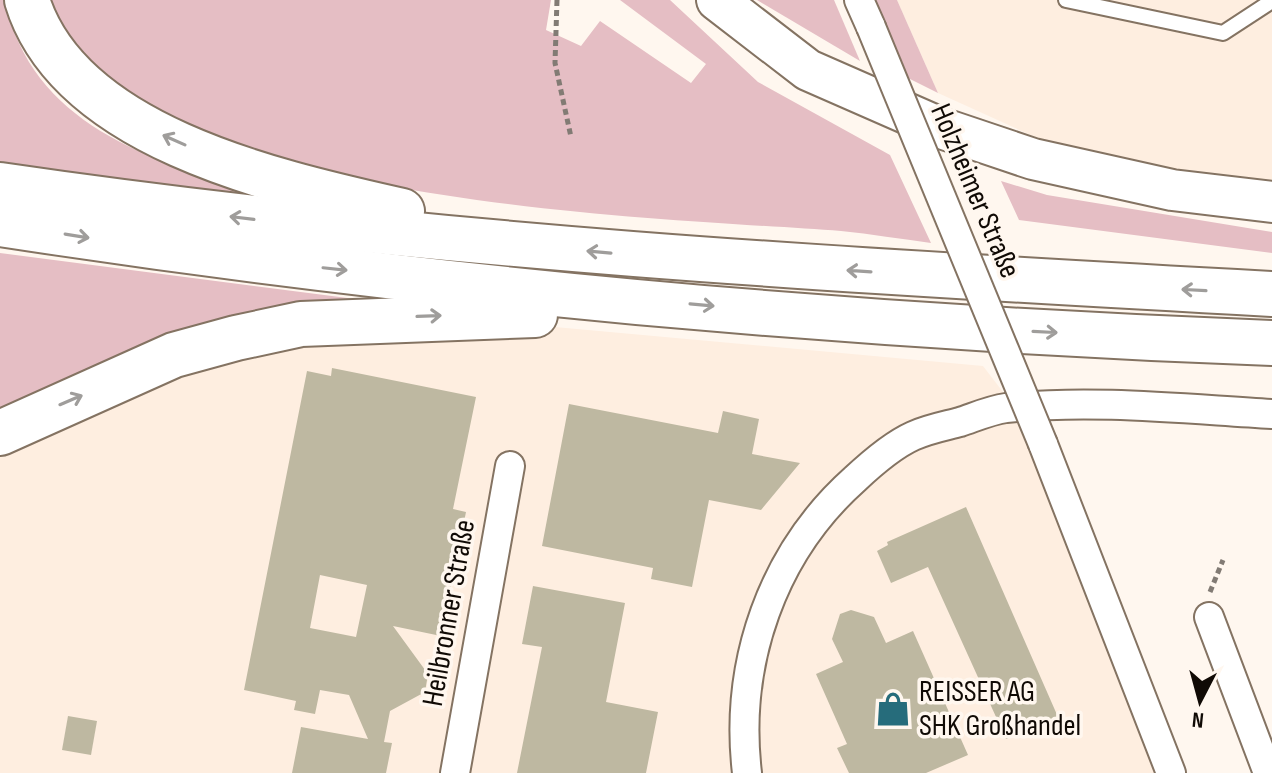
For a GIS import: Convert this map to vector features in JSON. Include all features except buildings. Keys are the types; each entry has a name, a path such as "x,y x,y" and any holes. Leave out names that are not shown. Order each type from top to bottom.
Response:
{"highway":[{"path":"27,0 33,20 63,66 115,111 146,128 208,155 287,182 410,213 487,243"},
{"path":"0,185 257,220 487,243 936,276 1272,294"},
{"path":"0,224 257,260 624,299 914,324 1272,343"},
{"path":"0,433 174,355 301,324 457,315 557,315 624,299"}],"main road":[{"path":"717,0 808,70 938,127 1049,163 1172,190 1272,202"}],"street":[{"name":"Holzheimer Straße","path":"859,0 1043,444 1171,773"},
{"path":"747,773 745,697 751,659 772,591 786,561 823,510 845,488 912,436 1003,408 1098,405 1272,414"},
{"name":"Heilbronner Straße","path":"455,773 510,466"},
{"path":"1209,617 1268,773"}],"lane":[{"path":"1066,0 1223,33 1272,1"}],"path":[{"path":"557,0 555,63 571,137"},
{"path":"1209,617 1210,586 1223,560"}],"shaded area":[{"path":"0,0 5,0 20,45 43,81 72,111 107,135 146,154 271,197 234,198 0,163"},
{"path":"47,0 551,0 546,30 581,46 600,21 691,83 706,64 620,0 670,0 758,82 890,155 931,243 841,231 528,206 401,188 280,160 174,121 93,69"},
{"path":"757,0 834,0 860,61"},
{"path":"865,0 897,0 938,93 892,70"},
{"path":"897,0 1272,0 1272,184 1222,180 1068,152 938,93"},
{"path":"1001,181 1047,195 1272,232 1272,253 1019,220"},
{"path":"0,253 363,300 0,423"},
{"path":"478,320 983,366 1043,444 1180,773 0,773 0,443 169,366"}],"place":[{"name":"REISSER AG SHK Großhandel","path":"893,709"}]}
